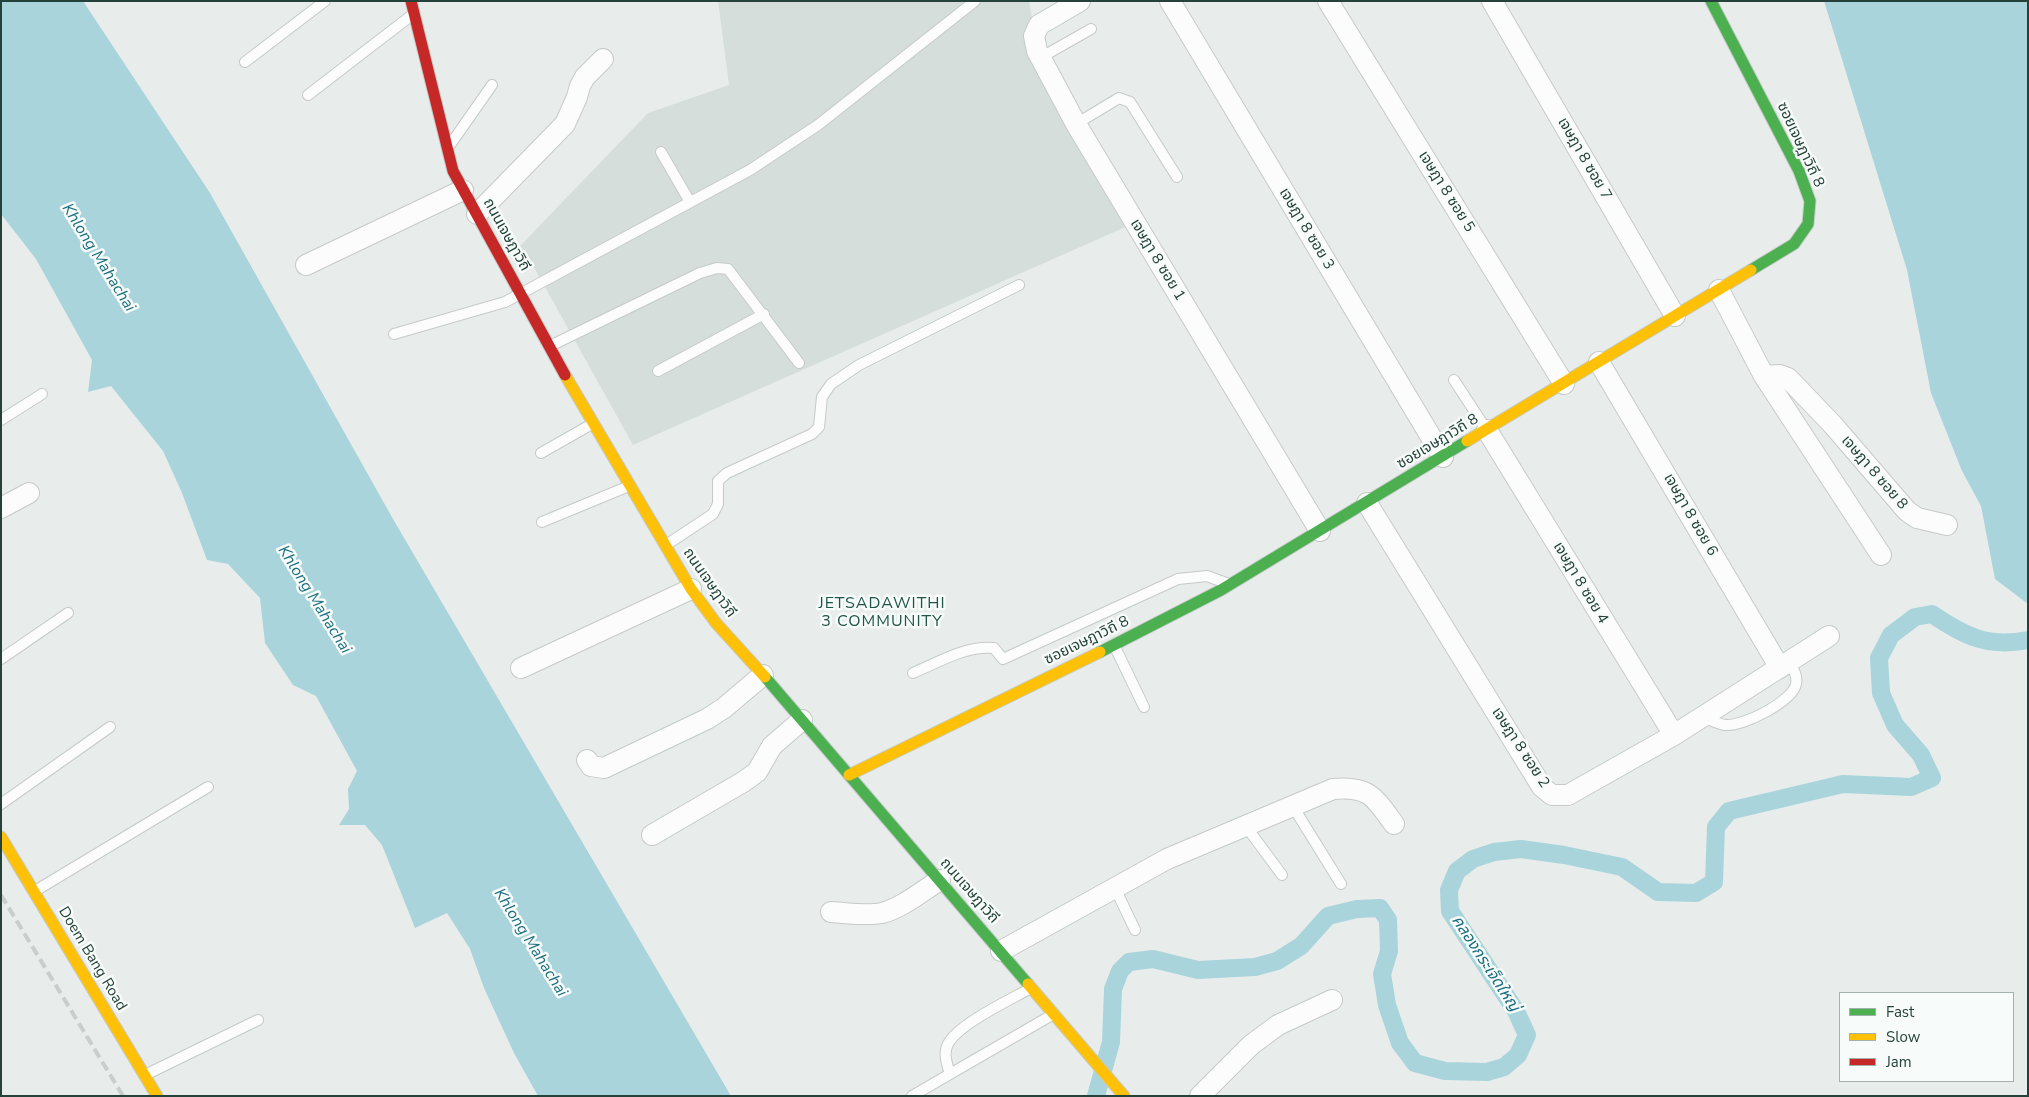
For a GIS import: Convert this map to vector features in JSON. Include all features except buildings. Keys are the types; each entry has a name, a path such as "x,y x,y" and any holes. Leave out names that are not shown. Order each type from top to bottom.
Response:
{"street":[{"name":"ถนนเจษฎาวิถี","path":"411,1 453,171 593,423 691,590 716,623 763,674 1124,1096"},
{"name":"เจษฎา 8 ซอย 1","path":"1080,1 1038,25 1034,36 1040,58 1076,124 1320,531"},
{"name":"เจษฎา 8 ซอย 3","path":"1170,1 1443,457"},
{"name":"เจษฎา 8 ซอย 5","path":"1328,1 1564,384"},
{"name":"เจษฎา 8 ซอย 7","path":"1492,1 1675,316"},
{"name":"ซอยเจษฎาวิถี 8","path":"849,775 1114,644 1230,584 1794,244 1808,224 1810,201 1799,171 1711,1"},
{"path":"477,214 565,124 577,98 580,86 603,59"},
{"path":"306,265 464,190"},
{"path":"1719,290 1764,376 1881,555"},
{"name":"เจษฎา 8 ซอย 6","path":"1600,362 1785,665"},
{"name":"เจษฎา 8 ซอย 8","path":"1764,376 1780,375 1788,378 1833,425 1906,511 1917,518 1946,525"},
{"name":"เจษฎา 8 ซอย 8","path":"1808,444 1833,425"},
{"name":"เจษฎา 8 ซอย 4","path":"1487,430 1674,735"},
{"path":"1,508 29,493"},
{"name":"เจษฎา 8 ซอย 2","path":"1367,503 1542,787 1552,795 1568,795 1674,735 1828,636"},
{"path":"521,668 691,590"},
{"path":"587,760 596,768 604,768 708,719 724,708 763,674"},
{"path":"652,835 744,782 757,772 772,746 802,720"},
{"path":"1001,951 1167,859 1333,789 1363,790 1374,798 1394,824"},
{"name":"Doem Bang Road","path":"1,838 157,1096"},
{"path":"831,912 882,913 940,880"},
{"path":"1200,1096 1251,1045 1278,1025 1332,1000"}],"lane":[{"path":"245,62 324,1"},
{"path":"394,334 490,308 521,294 750,170 818,124 975,1"},
{"path":"308,95 415,13"},
{"path":"1040,58 1091,30"},
{"path":"447,150 492,85"},
{"path":"1076,124 1119,98 1130,102 1177,177"},
{"path":"661,152 690,202"},
{"path":"550,347 700,273 717,268 728,269 764,314 798,363"},
{"path":"665,546 713,514 718,504 718,481 727,473 812,434 819,426 822,397 831,384 859,365 1019,285"},
{"path":"658,371 764,314"},
{"path":"1454,380 1487,430"},
{"path":"1,420 42,394"},
{"path":"541,453 593,423"},
{"path":"542,522 629,486"},
{"path":"913,674 967,650 983,647 994,648 1003,659 1178,579 1207,576 1230,584"},
{"path":"1,659 68,612"},
{"path":"1114,644 1144,707"},
{"path":"1703,717 1725,725 1740,724 1760,715 1793,693 1797,682 1796,673 1785,665"},
{"path":"1,804 110,727"},
{"path":"35,892 208,787"},
{"path":"1292,805 1342,884"},
{"path":"1245,825 1282,875"},
{"path":"1115,888 1135,930"},
{"path":"950,1074 946,1055 948,1044 959,1030 1032,988"},
{"path":"912,1096 1054,1014"},
{"path":"144,1075 258,1020"}],"shaded area":[{"path":"718,1 1029,1 1032,19 1139,221 633,445 536,271 520,246 648,113 729,85"}],"water":[{"name":"Khlong Mahachai","path":"1,1 83,1 210,193 393,519 731,1096 538,1096 514,1053 484,988 470,949 447,913 415,928 382,845 365,825 339,825 349,809 348,789 357,771 316,696 293,685 265,643 260,598 228,564 207,560 182,493 163,451 111,386 88,392 92,360 36,259 1,214"},
{"path":"1824,1 2028,1 2028,604 1995,579 1981,506 1962,471 1931,393 1907,270"}],"waterway":[{"name":"คลองกระเจ็ดใหญ่","path":"1096,1096 1111,1042 1113,989 1120,971 1129,962 1153,959 1198,970 1255,967 1277,961 1301,946 1328,916 1357,909 1380,908 1388,920 1389,951 1382,974 1387,1005 1400,1043 1415,1063 1445,1071 1487,1072 1504,1067 1518,1055 1527,1035 1516,1011 1450,911 1449,890 1457,871 1473,859 1494,852 1521,849 1564,855 1622,867 1658,892 1696,893 1714,882 1716,827 1729,811 1843,784 1911,787 1932,778 1921,755 1895,725 1881,693 1879,658 1891,635 1915,617 1932,614 1966,634 1988,641 2014,642 2028,640"}],"railway":[{"path":"1,895 123,1096"}],"traffic: fast":[{"path":"1711,1 1799,171 1810,201 1808,224 1794,244 1751,270"},
{"path":"1100,652 1221,590 1467,441"},
{"path":"765,677 1028,984"}],"traffic: slow":[{"path":"1467,441 1751,270"},
{"path":"565,375 691,589 716,623 765,677"},
{"path":"849,775 1100,652"},
{"path":"1,837 157,1096"},
{"path":"1028,984 1124,1096"}],"traffic: jam":[{"path":"411,1 453,171 565,375"}],"district":[{"name":"JETSADAWITHI 3 COMMUNITY","path":"882,613"}]}
